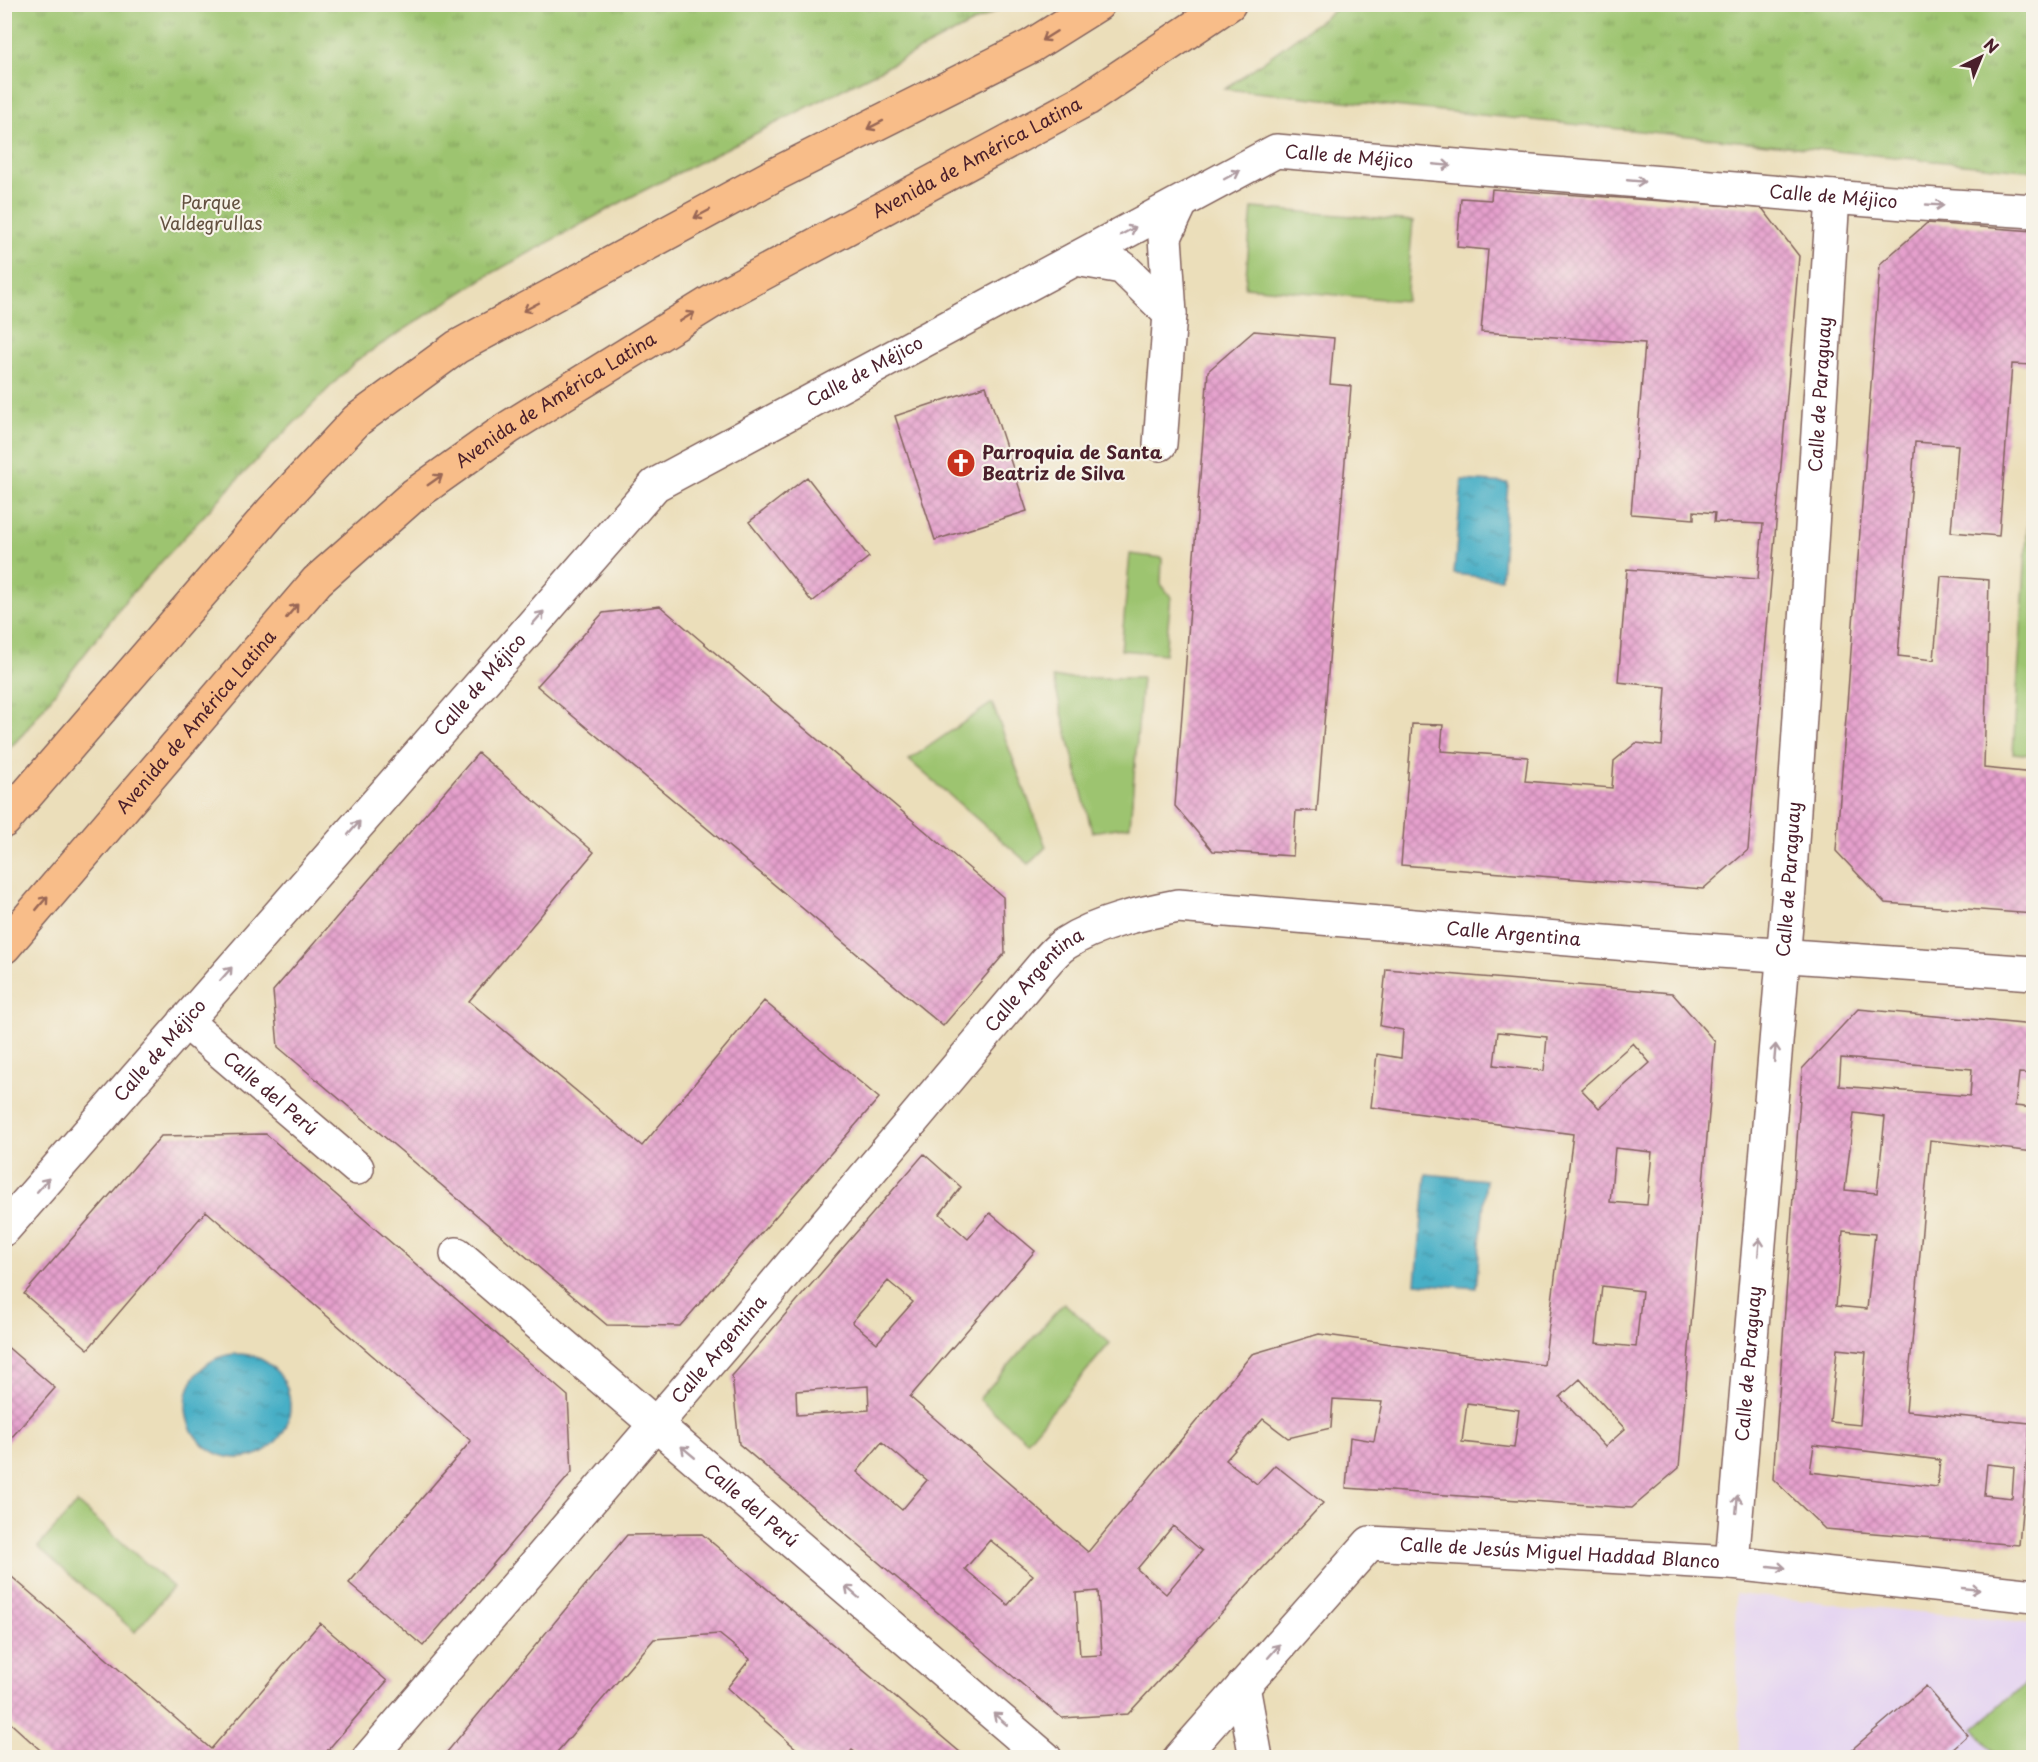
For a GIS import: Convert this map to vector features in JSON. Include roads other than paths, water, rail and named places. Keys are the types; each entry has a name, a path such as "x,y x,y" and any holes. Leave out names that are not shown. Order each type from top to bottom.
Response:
{"main road":[{"path":"4,821 272,511 357,420 457,347 776,174 1031,46 1098,4"},
{"name":"Avenida de América Latina","path":"4,947 317,581 414,495 508,428 726,293 1086,99 1230,4"}],"street":[{"name":"Calle de Méjico","path":"4,1229 655,485 1276,151 1833,197 2034,211"},
{"name":"Calle de Paraguay","path":"1732,1563 1789,889 1833,197"},
{"path":"1160,444 1170,314 1166,237 1181,203"},
{"path":"1076,259 1122,267 1170,314"},
{"name":"Calle Argentina","path":"369,1758 1064,943 1138,914 1178,906 1676,948 2034,973"},
{"name":"Calle del Perú","path":"185,1021 357,1168"},
{"name":"Calle del Perú","path":"457,1254 1045,1758"},
{"name":"Calle de Jesús Miguel Haddad Blanco","path":"1180,1758 1370,1543 1732,1563 2034,1596"},
{"path":"1243,1686 1256,1758"}],"water":[{"path":"1462,480 1508,483 1501,579 1454,574"},
{"path":"1426,1174 1486,1180 1476,1288 1416,1283"},
{"path":"238,1354 258,1358 275,1369 286,1386 290,1406 286,1426 275,1443 258,1454 238,1458 218,1454 201,1443 190,1426 186,1406 190,1386 201,1369 218,1358"}],"place":[{"name":"Parroquia de Santa Beatriz de Silva","path":"961,463"}],"park label":[{"name":"Parque Valdegrullas","path":"211,213"}]}
